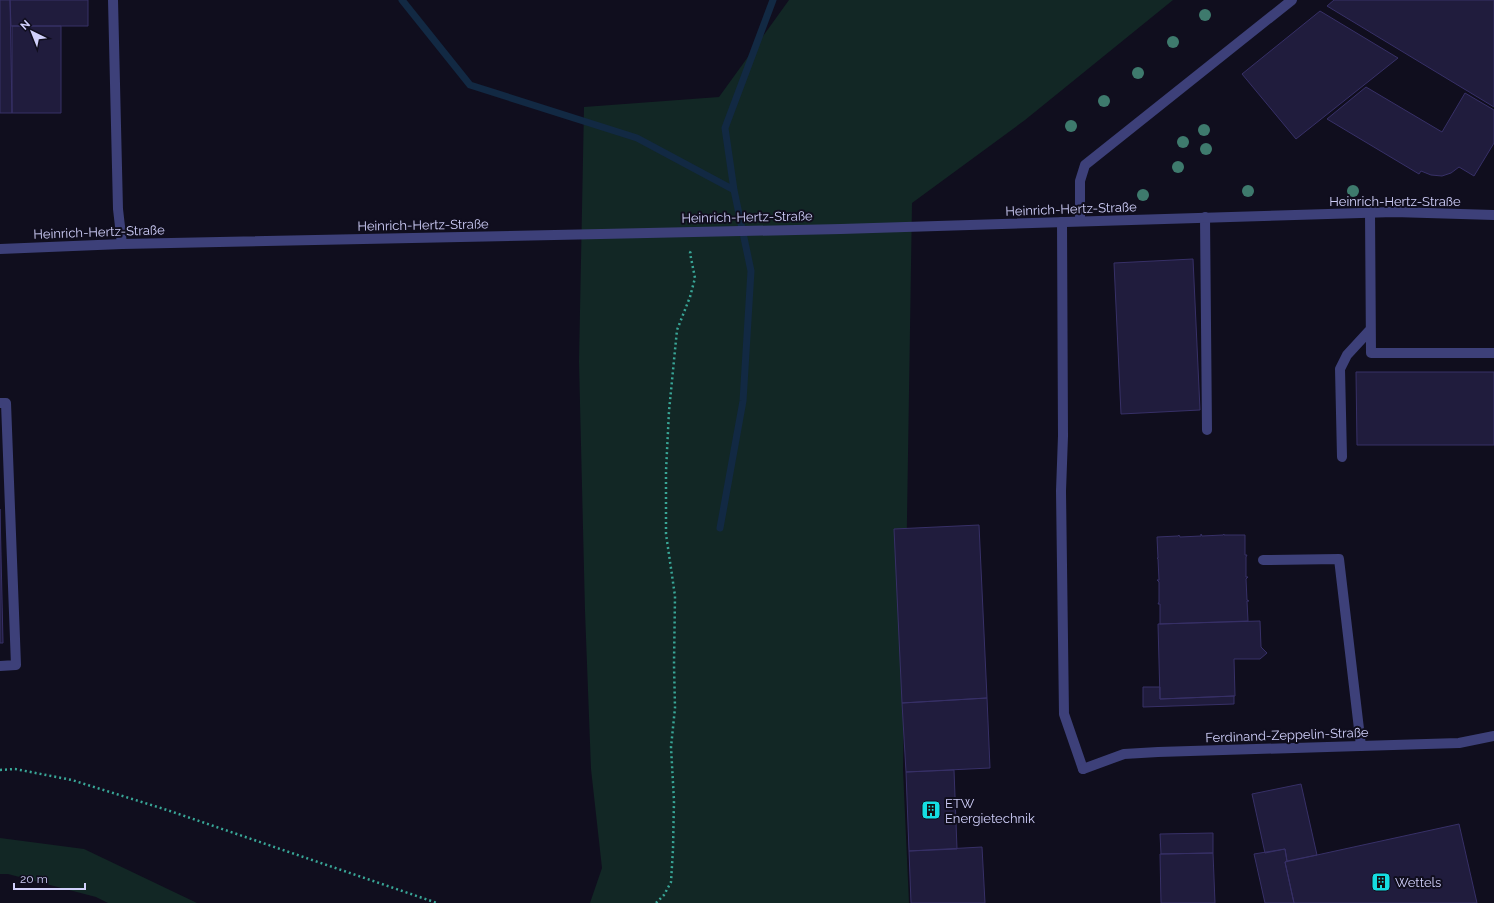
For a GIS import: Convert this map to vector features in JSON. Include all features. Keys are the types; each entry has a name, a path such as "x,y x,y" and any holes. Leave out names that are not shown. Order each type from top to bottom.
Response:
{"street":[{"path":"113,0 118,209 122,244"},
{"path":"1080,221 1080,181 1085,165 1292,0"},
{"path":"1370,212 1371,353 1494,353"},
{"name":"Heinrich-Hertz-Straße","path":"0,249 122,244 856,228 1370,212 1494,214"},
{"path":"1205,218 1207,430"},
{"name":"Ferdinand-Zeppelin-Straße","path":"1062,222 1063,436 1061,499 1064,714 1083,769 1124,754 1459,744 1494,736"},
{"path":"1342,457 1340,369 1347,355 1370,330"},
{"path":"0,403 6,403 16,665 0,666"},
{"path":"1263,560 1339,559 1361,746"}],"path":[{"path":"656,903 664,896 671,882 673,842 674,801 671,747 675,708 675,596 666,534 666,471 669,411 677,330 690,297 695,278 690,253 701,231"},
{"path":"0,770 15,769 72,780 167,810 437,903"}],"green space":[{"path":"789,0 1173,0 1025,120 912,203 903,770 909,903 590,903 602,868 591,769 585,611 579,362 584,107 719,97"},
{"path":"0,838 84,849 197,903 108,903 96,897 8,874 0,874"}],"building":[{"path":"0,0 10,0 12,113 0,113"},
{"path":"10,0 88,0 88,26 11,26"},
{"path":"1334,0 1494,0 1494,107 1327,6"},
{"path":"1320,11 1398,58 1296,139 1242,74"},
{"path":"12,26 61,26 61,113 12,113"},
{"path":"1366,87 1442,132 1465,93 1494,110 1494,143 1474,176 1459,167 1451,173 1442,176 1431,175 1421,171 1419,174 1327,119"},
{"path":"1193,259 1200,410 1121,414 1114,263"},
{"path":"1356,372 1494,372 1494,445 1357,445"},
{"path":"0,509 3,643 0,643"},
{"path":"979,525 987,698 902,703 894,529"},
{"path":"1201,534 1202,536 1224,534 1245,535 1245,555 1247,555 1246,577 1248,577 1246,579 1247,600 1249,601 1247,601 1248,621 1160,624 1160,604 1158,604 1159,582 1157,580 1159,580 1157,537 1179,535 1180,537 1201,536"},
{"path":"1260,621 1261,647 1267,653 1260,659 1234,659 1235,696 1160,699 1158,624"},
{"path":"1143,687 1160,687 1160,699 1234,696 1234,704 1143,707"},
{"path":"987,698 990,768 906,772 902,703"},
{"name":"ETW Energietechnik","path":"954,770 957,849 909,851 906,772"},
{"path":"1301,784 1317,855 1287,861 1285,849 1265,853 1252,794"},
{"name":"Wettels","path":"1459,824 1477,903 1294,903 1285,862"},
{"path":"1213,833 1213,853 1161,854 1160,834"},
{"path":"982,847 985,903 911,903 909,851"},
{"path":"1285,849 1287,861 1285,862 1294,903 1265,903 1254,854"},
{"path":"1213,853 1215,903 1161,903 1160,854"}],"waterway":[{"path":"402,0 470,85 637,138 734,190"},
{"path":"720,528 743,401 751,271 734,190 725,128 773,0"}],"place":[{"name":"ETW Energietechnik","path":"931,810"},
{"name":"Wettels","path":"1381,882"}]}
